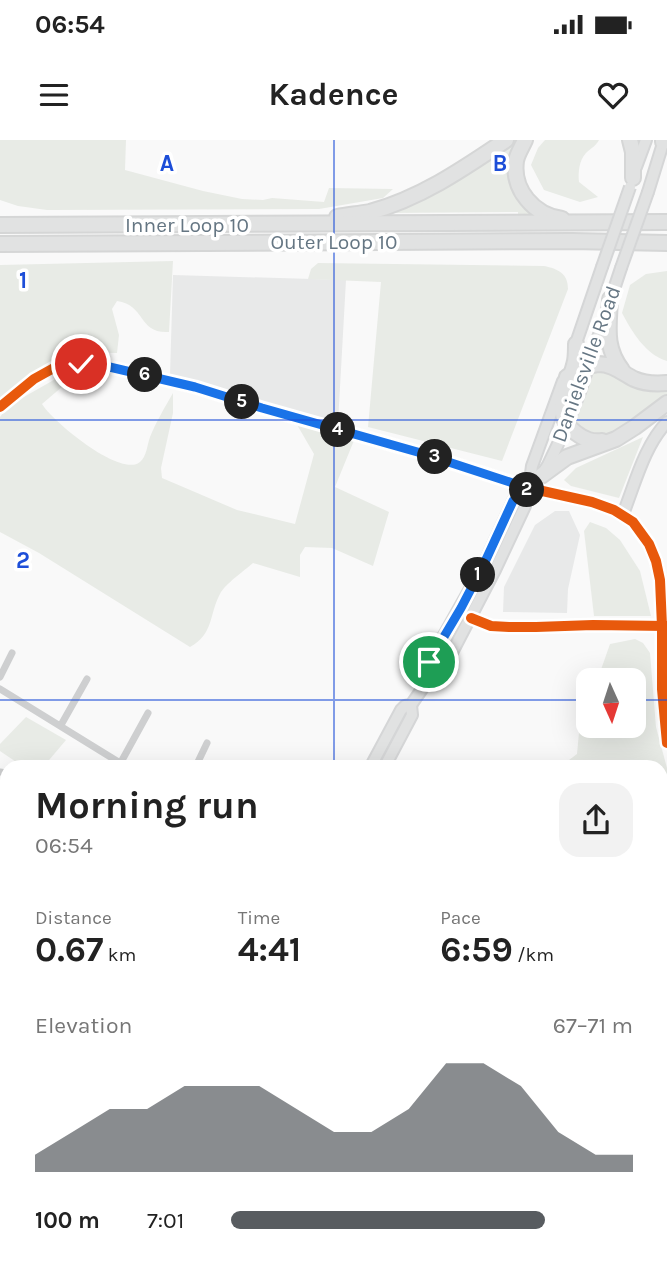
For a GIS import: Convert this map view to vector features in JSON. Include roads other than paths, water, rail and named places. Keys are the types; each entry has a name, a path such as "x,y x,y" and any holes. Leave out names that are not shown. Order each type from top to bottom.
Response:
{"highway":[{"path":"291,224 368,212 413,197 457,173 506,140"},
{"path":"525,140 516,161 516,173 522,194 528,202 555,218 594,223"},
{"path":"630,140 633,152 631,183"},
{"name":"Inner Loop 10","path":"0,225 667,222"},
{"name":"Outer Loop 10","path":"0,244 558,241 667,243"},
{"path":"610,299 609,345 615,361 625,373"},
{"path":"576,344 575,361 566,378 562,414 573,432 586,439 594,442 616,439"},
{"path":"566,378 598,364 611,365 632,378 648,383 667,383"},
{"path":"541,476 566,457 616,439 667,403"}],"main road":[{"name":"Danielsville Road","path":"576,344 646,140"},
{"name":"Danielsville Road","path":"431,676 429,662 484,564 513,501 541,476 567,425 664,141"},
{"path":"0,407 26,385 52,369 71,364 101,365 195,387 421,453 527,491 592,502 623,514 633,522 649,544 660,580 665,626 662,698 667,743"},
{"name":"Danielsville Road","path":"388,760 412,715 411,705 431,676 445,666 525,506 532,466 566,378"},
{"path":"623,514 648,452 666,425"},
{"name":"Danielsville Road","path":"374,760 401,710 411,705"}],"street":[{"path":"471,618 491,626 509,627 665,626"},
{"path":"0,677 12,653"},
{"path":"61,725 88,679"},
{"path":"0,689 115,760"},
{"path":"125,760 148,713"},
{"path":"199,760 206,743"}]}
